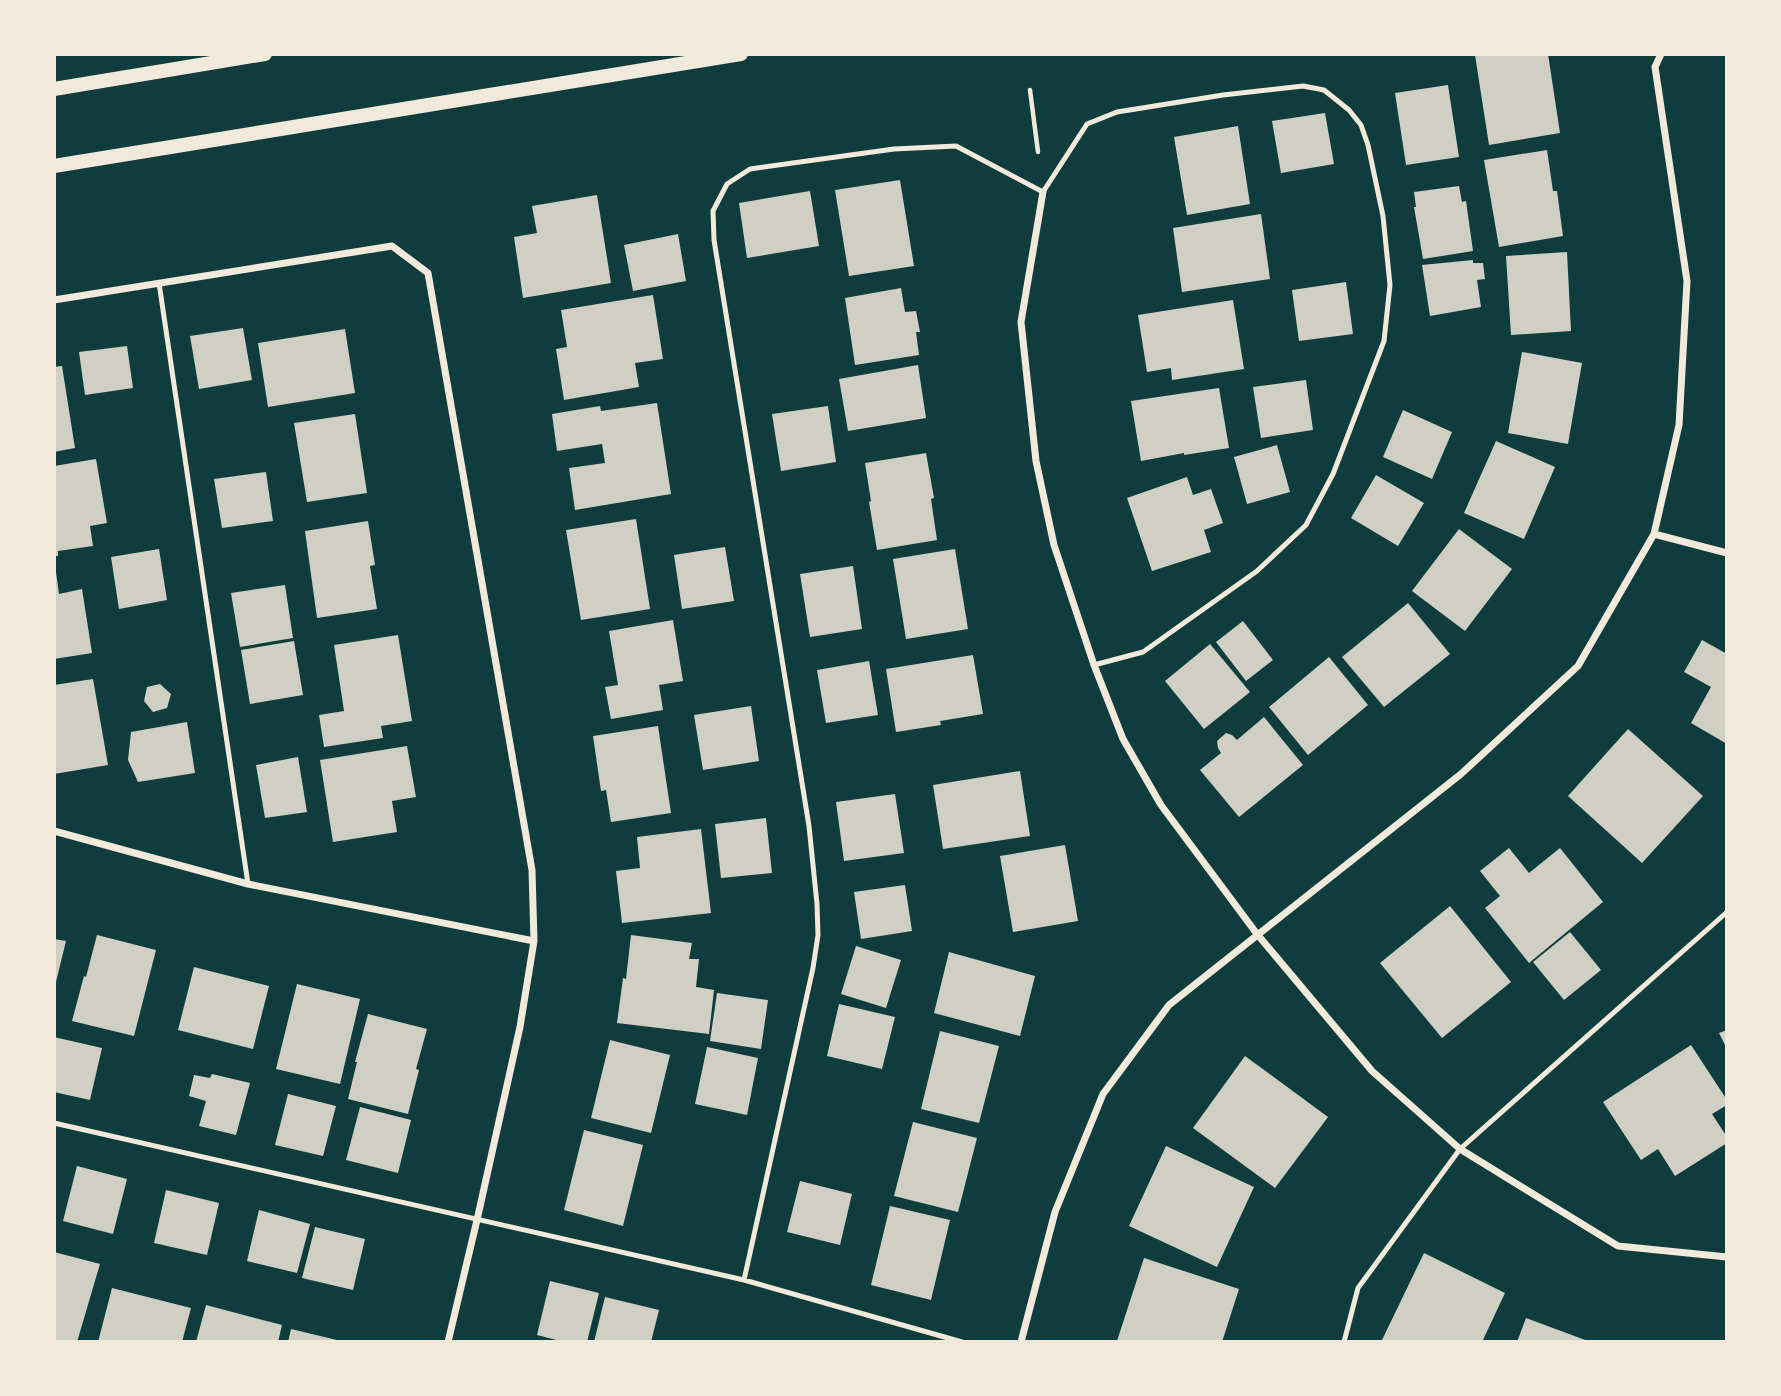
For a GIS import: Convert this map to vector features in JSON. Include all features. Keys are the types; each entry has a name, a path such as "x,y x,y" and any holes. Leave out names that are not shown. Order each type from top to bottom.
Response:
{"main road":[{"path":"54,89 265,54"},
{"path":"54,166 741,54"}],"street":[{"path":"1021,1342 1055,1212 1103,1094 1169,1005 1461,774 1578,666 1654,534 1679,425 1688,281 1655,67 1661,54"},
{"path":"1043,192 1021,321 1036,461 1054,545 1094,665 1122,739 1161,805 1257,934 1372,1071 1460,1149 1618,1247 1727,1257"},
{"path":"54,300 392,246 428,273 532,870 534,941 520,1027 448,1342"},
{"path":"1654,534 1727,553"},
{"path":"54,831 248,884 534,941"}],"lane":[{"path":"744,1280 818,935 809,826 714,240 713,211 727,184 750,169 894,149 956,146 1043,192 1087,124 1117,112 1290,87 1303,86 1324,90 1349,110 1361,125 1368,145 1382,216 1390,285 1384,341 1333,474 1306,525 1257,571 1143,652 1094,665"},
{"path":"159,283 248,884"},
{"path":"1344,1342 1358,1288 1460,1149 1727,912"},
{"path":"54,1123 744,1280 962,1342"}],"path":[{"path":"1030,90 1043,192"}],"building":[{"path":"1548,54 1560,133 1489,145 1475,55"},
{"path":"1448,85 1459,157 1406,165 1395,93"},
{"path":"1325,113 1334,164 1281,173 1272,121"},
{"path":"1238,126 1250,204 1187,215 1174,137"},
{"path":"1547,150 1553,191 1557,191 1563,236 1499,247 1484,160"},
{"path":"900,180 914,266 849,276 835,190"},
{"path":"1459,186 1462,202 1466,201 1473,251 1423,259 1414,192"},
{"path":"810,191 819,246 747,258 739,203"},
{"path":"597,195 611,283 523,298 514,237 537,233 532,206"},
{"path":"1261,214 1270,279 1182,292 1173,228"},
{"path":"678,234 686,281 633,291 624,245"},
{"path":"1567,252 1571,331 1511,335 1506,256"},
{"path":"1473,260 1473,263 1483,263 1485,279 1477,280 1481,307 1430,316 1422,265"},
{"path":"1346,282 1353,334 1299,341 1292,290"},
{"path":"901,288 905,312 916,311 920,332 916,332 919,355 855,365 845,298"},
{"path":"653,295 663,359 635,363 639,387 564,400 556,349 567,347 561,310"},
{"path":"1233,300 1244,369 1172,380 1171,368 1147,372 1138,315"},
{"path":"243,328 252,380 199,389 190,336"},
{"path":"345,329 355,393 268,407 258,343"},
{"path":"127,346 133,388 85,395 79,352"},
{"path":"1522,352 1582,363 1568,444 1508,433"},
{"path":"918,365 926,418 848,431 839,379"},
{"path":"62,366 75,448 54,452 54,367"},
{"path":"1306,380 1313,430 1261,438 1253,387"},
{"path":"1219,388 1229,448 1141,461 1131,401"},
{"path":"657,403 671,494 575,510 569,468 605,463 602,444 557,451 552,414 600,406 601,411"},
{"path":"828,406 836,462 781,471 772,414"},
{"path":"1403,410 1452,432 1432,479 1383,457"},
{"path":"355,414 367,493 307,502 294,423"},
{"path":"1496,441 1555,467 1524,539 1464,513"},
{"path":"1277,445 1290,492 1247,504 1234,457"},
{"path":"926,453 934,498 931,499 937,540 877,550 865,463"},
{"path":"96,459 107,523 90,526 93,546 58,551 58,556 54,556 54,466"},
{"path":"266,472 273,521 222,528 214,479"},
{"path":"1376,475 1424,503 1398,546 1351,518"},
{"path":"1187,477 1193,495 1211,489 1223,523 1204,530 1211,552 1152,571 1127,498"},
{"path":"636,519 650,609 581,620 566,530"},
{"path":"368,521 375,565 370,566 377,609 317,618 305,531"},
{"path":"1459,529 1512,569 1465,631 1412,591"},
{"path":"725,547 734,601 682,609 674,555"},
{"path":"159,549 167,600 119,609 111,557"},
{"path":"955,549 968,629 906,639 893,559"},
{"path":"853,566 862,629 810,637 800,574"},
{"path":"54,572 59,594 82,589 92,653 54,659"},
{"path":"285,585 293,638 240,647 231,593"},
{"path":"1408,603 1450,654 1384,707 1342,657"},
{"path":"673,620 683,681 659,685 663,710 611,719 605,687 618,685 609,631"},
{"path":"1243,621 1273,660 1246,681 1216,642"},
{"path":"398,635 412,721 381,726 383,738 324,747 319,715 344,711 334,645"},
{"path":"1702,640 1727,654 1727,744 1691,723 1711,687 1684,672"},
{"path":"294,641 303,695 250,704 241,650"},
{"path":"1210,644 1250,692 1204,729 1165,681"},
{"path":"973,655 983,714 940,721 941,725 896,732 886,669"},
{"path":"1329,657 1368,705 1308,755 1269,707"},
{"path":"869,661 878,715 826,723 817,670"},
{"path":"93,679 108,765 54,774 54,685"},
{"path":"160,684 171,694 167,708 153,712 144,701 147,687"},
{"path":"751,706 759,761 703,770 694,715"},
{"path":"1264,717 1303,765 1239,817 1200,770 1221,753 1217,741 1226,733 1237,740"},
{"path":"187,722 195,773 138,782 128,760 131,732"},
{"path":"658,726 671,813 611,822 606,790 601,791 593,736"},
{"path":"1628,729 1703,796 1642,863 1568,796"},
{"path":"407,746 416,797 392,801 397,832 333,842 320,760"},
{"path":"298,757 307,812 265,818 256,765"},
{"path":"1020,771 1030,836 943,849 933,785"},
{"path":"895,794 904,853 844,861 836,802"},
{"path":"766,818 772,873 721,878 715,824"},
{"path":"701,829 711,913 622,923 616,871 640,868 637,837"},
{"path":"1065,845 1078,921 1013,932 1000,856"},
{"path":"1509,848 1529,873 1560,848 1603,902 1529,963 1485,908 1500,896 1480,871"},
{"path":"905,885 912,931 861,939 854,892"},
{"path":"1450,906 1511,982 1442,1038 1380,963"},
{"path":"1570,932 1601,970 1564,1000 1533,962"},
{"path":"97,935 156,950 134,1036 72,1021"},
{"path":"631,935 692,943 689,959 699,959 696,987 714,990 709,1034 617,1023"},
{"path":"54,939 66,941 55,986 54,986"},
{"path":"856,946 901,960 886,1008 841,994"},
{"path":"949,952 1035,976 1020,1036 934,1013"},
{"path":"194,967 269,986 253,1049 178,1030"},
{"path":"297,984 360,999 340,1084 276,1069"},
{"path":"717,993 768,1000 761,1049 710,1041"},
{"path":"839,1004 895,1017 882,1069 827,1056"},
{"path":"368,1014 427,1029 408,1114 348,1099"},
{"path":"1727,1030 1727,1049 1719,1033"},
{"path":"940,1031 999,1046 979,1123 921,1109"},
{"path":"54,1037 102,1048 90,1100 54,1092"},
{"path":"610,1040 670,1055 651,1133 591,1118"},
{"path":"1691,1045 1727,1100 1727,1105 1712,1114 1727,1137 1727,1143 1675,1176 1658,1149 1641,1160 1603,1102"},
{"path":"707,1047 758,1058 747,1115 695,1104"},
{"path":"1245,1056 1328,1117 1275,1188 1193,1128"},
{"path":"212,1074 250,1083 236,1135 199,1126 206,1101 189,1096 194,1075 210,1078"},
{"path":"288,1094 336,1106 323,1156 275,1145"},
{"path":"360,1107 411,1120 398,1173 346,1160"},
{"path":"913,1122 977,1138 958,1212 894,1196"},
{"path":"584,1130 643,1145 623,1226 564,1210"},
{"path":"1166,1146 1254,1187 1217,1267 1129,1226"},
{"path":"77,1166 127,1179 113,1234 63,1221"},
{"path":"800,1181 852,1194 840,1245 787,1232"},
{"path":"166,1190 219,1203 207,1255 154,1243"},
{"path":"890,1206 950,1220 931,1300 871,1285"},
{"path":"259,1210 310,1224 297,1273 247,1261"},
{"path":"315,1227 365,1239 353,1290 302,1278"},
{"path":"54,1252 100,1264 77,1342 54,1342"},
{"path":"1424,1253 1505,1293 1482,1342 1382,1340"},
{"path":"1144,1258 1239,1289 1222,1342 1117,1341"},
{"path":"550,1281 599,1293 587,1342 564,1342 537,1335"},
{"path":"112,1288 191,1308 182,1342 98,1342"},
{"path":"605,1297 659,1310 651,1342 594,1342"},
{"path":"206,1305 282,1325 278,1342 196,1342"},
{"path":"1526,1318 1588,1341 1588,1342 1517,1342"},
{"path":"291,1329 341,1341 341,1342 288,1342"}]}
